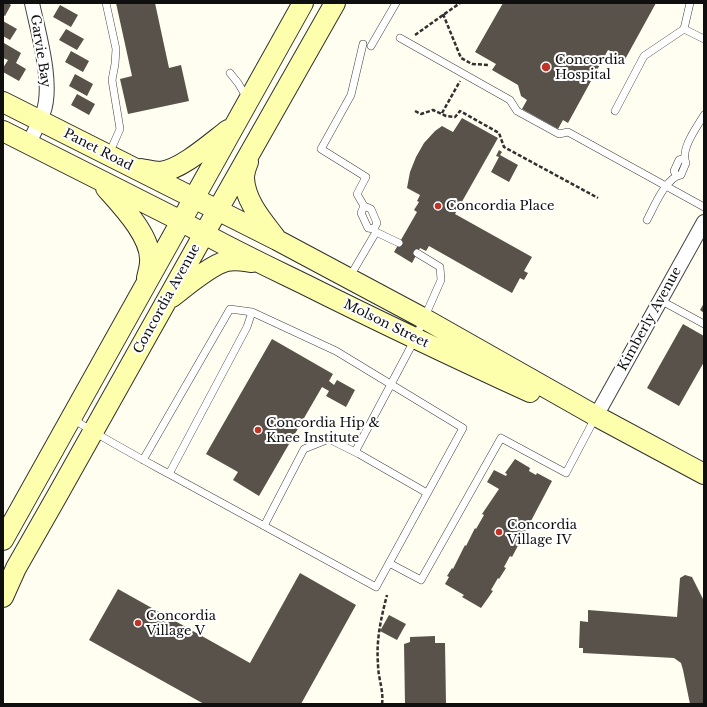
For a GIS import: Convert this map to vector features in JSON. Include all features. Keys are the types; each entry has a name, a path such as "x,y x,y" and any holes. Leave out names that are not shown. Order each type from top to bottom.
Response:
{"main road":[{"name":"Concordia Avenue","path":"3,597 16,568 334,3"},
{"name":"Concordia Avenue","path":"3,540 235,125 299,6"},
{"name":"Panet Road","path":"3,102 193,198"},
{"path":"132,168 160,172 180,165 235,125"},
{"name":"Panet Road","path":"3,131 181,221"},
{"path":"250,151 244,177 247,193 257,213 277,240"},
{"path":"98,179 129,213 146,241 151,262 145,285"},
{"name":"Molson Street","path":"193,198 277,240 423,318 596,416 704,474"},
{"name":"Molson Street","path":"181,221 263,264 415,339 545,399 596,416"},
{"path":"167,300 216,265 226,261 236,260 263,264"}],"street":[{"name":"Garvie Bay","path":"29,144 43,112 47,95 47,75 32,3"},
{"name":"Kimberly Avenue","path":"596,416 704,222"}],"lane":[{"path":"106,3 116,49 112,87 120,129 108,155"},
{"path":"371,46 396,3"},
{"path":"615,111 644,56 684,29 690,3"},
{"path":"684,29 704,39"},
{"path":"403,40 510,100 517,111 559,134 568,132 665,187 704,207"},
{"path":"348,279 375,231 376,223 371,209 364,206 357,194 366,177 320,149 351,95 364,44"},
{"path":"230,73 238,83 248,101"},
{"path":"647,220 665,187 676,175 681,174 686,165 684,158 685,149 704,114"},
{"path":"375,231 399,243"},
{"path":"355,452 392,385 415,339 441,280 440,268 417,254"},
{"path":"660,300 704,324"},
{"path":"71,418 142,460 376,587 463,428 336,351 252,312 230,309 142,460"},
{"path":"169,474 247,327 252,312"},
{"path":"389,563 421,580 501,438 566,473 596,416"},
{"path":"264,526 304,449 330,439 427,493"}],"path":[{"path":"403,40 460,3"},
{"path":"443,14 461,58 472,64 488,65"},
{"path":"442,113 455,91"},
{"path":"415,111 421,114 430,110 438,111 446,116 455,117 460,111 499,133 504,146 598,198"},
{"path":"382,704 382,692 378,665 378,645 380,620 387,595"}],"building":[{"path":"3,3 8,3 11,5 5,16 3,15"},
{"path":"116,3 155,3 169,68 181,65 189,101 128,114 120,79 132,76"},
{"name":"Concordia Hospital","path":"503,3 656,3 623,63 613,57 615,53 608,50 568,123 563,120 558,129 522,109 527,100 521,96 518,85 492,70 496,64 475,52"},
{"path":"60,5 78,15 71,27 53,17"},
{"path":"3,21 17,29 10,40 3,36"},
{"path":"66,29 84,39 77,50 59,40"},
{"path":"4,43 21,53 16,63 26,69 19,81 3,72 3,68 8,60 3,58"},
{"path":"71,51 89,61 83,72 65,62"},
{"path":"75,74 93,84 87,96 69,86"},
{"path":"77,94 95,104 89,115 71,105"},
{"name":"Concordia Place","path":"462,118 498,138 455,214 532,257 524,271 528,273 524,280 520,278 512,293 429,246 426,251 420,248 412,263 394,252 417,212 414,210 419,202 417,201 420,195 407,188 410,172 416,157 424,143 435,131 442,126 453,132"},
{"path":"499,150 502,152 500,155 518,165 509,182 491,172 499,157 496,156"},
{"path":"704,303 704,313 700,310"},
{"path":"683,324 704,336 704,362 679,406 647,388"},
{"name":"Concordia Hip & Knee Institute","path":"272,339 333,374 329,381 334,385 337,380 355,390 346,407 326,396 329,391 322,387 259,496 233,480 238,472 206,454"},
{"name":"Concordia Village IV","path":"515,459 530,468 529,471 536,475 537,473 552,481 512,557 510,556 504,567 506,568 499,579 498,578 491,590 493,591 481,608 462,597 464,595 445,584 449,577 447,576 452,568 453,569 465,545 466,546 475,528 476,529 484,515 482,514 499,489 487,482 494,470 506,476 507,474 505,473"},
{"name":"Concordia Village V","path":"300,573 356,605 301,704 204,704 89,640 118,589 250,663"},
{"path":"685,575 692,577 704,601 704,704 690,704 681,663 674,658 583,653 583,648 579,648 580,621 588,622 588,610 677,617 680,578"},
{"path":"389,615 406,624 397,640 380,631"},
{"path":"435,636 435,643 445,643 446,704 405,704 404,644 410,642 410,637"}],"place":[{"name":"Concordia Hospital","path":"546,67"},
{"name":"Concordia Place","path":"438,206"},
{"name":"Concordia Hip & Knee Institute","path":"258,430"},
{"name":"Concordia Village IV","path":"499,532"},
{"name":"Concordia Village V","path":"138,623"}]}
